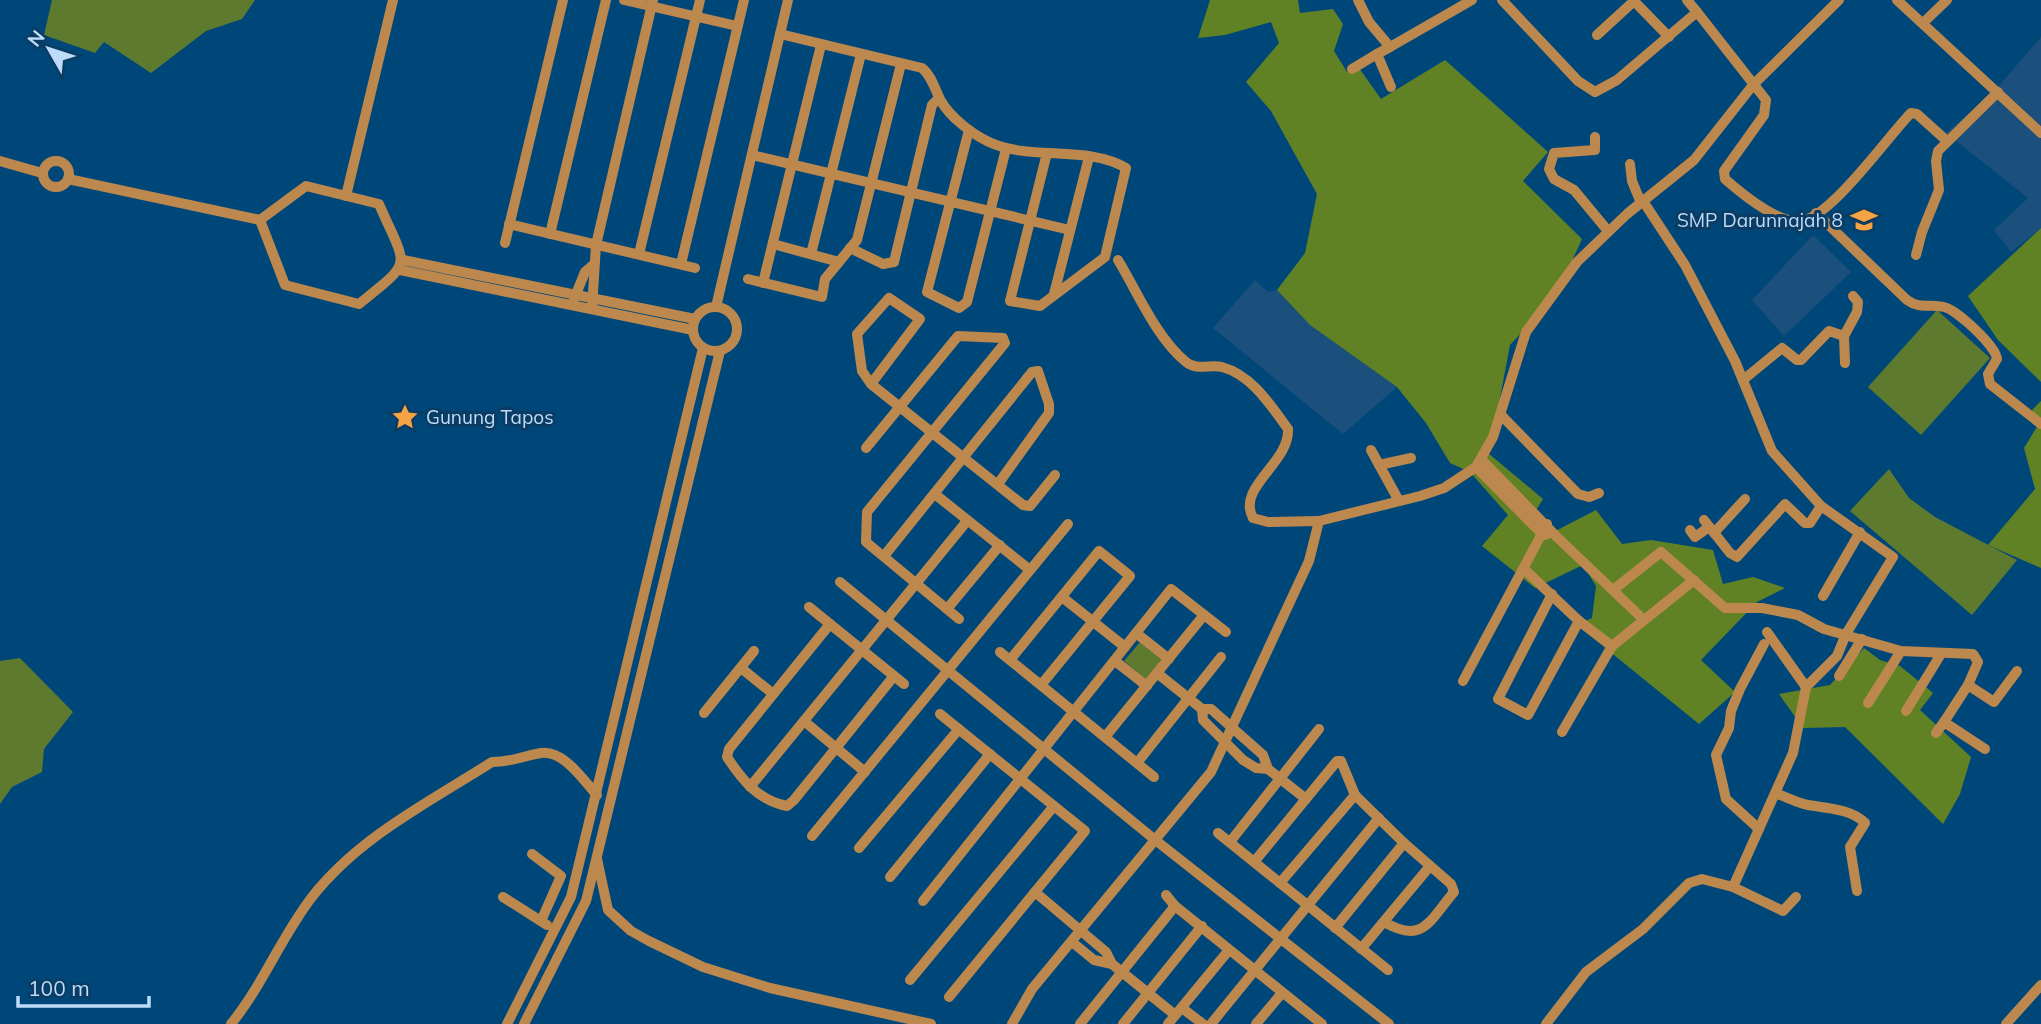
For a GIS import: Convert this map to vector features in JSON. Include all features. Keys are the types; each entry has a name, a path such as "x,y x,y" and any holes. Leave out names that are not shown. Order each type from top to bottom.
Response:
{"street":[{"path":"346,196 393,0"},
{"path":"505,243 563,0"},
{"path":"550,234 606,0"},
{"path":"624,0 653,3 696,17 737,26"},
{"path":"639,254 699,0"},
{"path":"681,264 744,0"},
{"path":"716,307 788,0"},
{"path":"1358,0 1369,22 1390,47"},
{"path":"1352,69 1472,0"},
{"path":"1502,0 1578,81 1595,92 1617,80 1697,12"},
{"path":"1687,0 1766,100 1766,109 1724,171 1725,179 1768,211 1797,221 1816,213 1843,191 1911,113 1917,114 1947,141"},
{"path":"1118,260 1162,332 1185,362 1195,367 1218,366 1237,373 1255,387 1288,429 1283,452 1251,495 1249,511 1253,518 1268,522 1319,521 1444,488 1479,463 1501,415 1526,332 1577,262 1608,230 1694,160 1753,85 1839,0"},
{"path":"1897,0 1924,22 2041,133"},
{"path":"1924,22 1947,0"},
{"path":"1597,35 1634,1 1669,37"},
{"path":"594,305 597,276 593,265 596,246 653,3"},
{"path":"780,34 927,72 939,98 970,130 1006,149 1047,153 1088,158 1123,165 1127,170 1105,257 1041,306 1010,301 1047,153"},
{"path":"763,283 821,45"},
{"path":"811,254 861,54"},
{"path":"1377,54 1391,87"},
{"path":"748,279 822,297 825,279 857,240 901,64"},
{"path":"1916,255 1939,190 1936,157 1947,141 1998,92"},
{"path":"850,248 883,264 894,262 932,105 939,98"},
{"path":"970,130 927,292 959,308 967,302 1006,149"},
{"path":"1595,137 1594,150 1554,153 1549,169 1554,179 1574,190 1608,230"},
{"path":"752,155 1070,230"},
{"path":"1054,294 1088,158"},
{"path":"0,161 43,173"},
{"path":"58,161 69,170 68,179 63,186 51,187 44,181 43,173 50,162 58,161"},
{"path":"1630,164 1632,181 1642,202 1685,265 1743,380 1772,452 1821,506 1893,557 1846,634 1838,656 1806,687 1793,753 1733,887"},
{"path":"68,179 260,220 306,186 380,204 402,265"},
{"path":"1816,213 1908,300 1916,306 1947,307 1990,344 1997,359 1988,374 1990,384 2041,424"},
{"path":"260,220 285,285 359,304 402,265"},
{"path":"509,224 695,268"},
{"path":"773,244 839,262"},
{"path":"402,265 694,324"},
{"path":"573,300 585,272 593,265"},
{"path":"1845,363 1844,336 1857,312 1858,302 1853,296"},
{"path":"871,384 920,319 889,298 857,334 862,371 871,384 1023,505 1030,506 1055,475"},
{"path":"524,1024 586,901 720,351 734,341 736,323 725,309 708,308 694,324"},
{"path":"507,1024 571,898 703,348 694,324"},
{"path":"1743,380 1782,348 1799,361 1827,332 1844,336"},
{"path":"866,448 958,336 1003,338 1005,343 867,512 865,540 959,619"},
{"path":"703,348 720,351"},
{"path":"884,556 936,495 1032,372 1038,371 1049,404 1049,413 998,484"},
{"path":"1501,415 1578,494 1589,497 1599,493"},
{"path":"1371,450 1399,501"},
{"path":"1379,465 1411,458"},
{"path":"1479,463 1544,529 1557,537 1644,620"},
{"path":"936,495 1030,570"},
{"path":"1690,530 1695,537 1745,499"},
{"path":"1709,527 1737,557 1785,504 1805,523 1810,523 1821,506"},
{"path":"1012,1024 1032,989 1154,839 1190,801 1211,772 1309,561 1319,521"},
{"path":"750,787 967,522"},
{"path":"812,836 1069,524"},
{"path":"1464,681 1525,570 1544,529"},
{"path":"1823,596 1860,532"},
{"path":"947,609 1000,545"},
{"path":"1010,660 1099,551 1130,576 1041,685"},
{"path":"1612,590 1661,552 1725,608 1762,608 1798,615 1824,629 1901,652 1965,653 1978,657 1968,685 1936,733"},
{"path":"1525,570 1579,621 1612,646"},
{"path":"1562,732 1612,646 1694,580"},
{"path":"840,582 1154,839 1390,1024"},
{"path":"923,901 1171,589 1226,632"},
{"path":"1552,594 1498,699 1528,715 1579,621"},
{"path":"1062,597 1125,647"},
{"path":"809,607 904,684"},
{"path":"1105,737 1204,615"},
{"path":"830,624 734,741 727,757 750,787 765,799 787,806 894,676"},
{"path":"1767,632 1806,687"},
{"path":"1136,633 1169,659"},
{"path":"1839,676 1862,639"},
{"path":"1759,829 1726,800 1716,755 1729,729 1731,711 1740,689 1764,644"},
{"path":"704,713 754,651"},
{"path":"1000,652 1154,777"},
{"path":"1868,703 1901,652"},
{"path":"1906,711 1941,654"},
{"path":"1137,763 1221,657"},
{"path":"1115,661 1147,686"},
{"path":"741,667 772,693"},
{"path":"1968,685 1994,702 2017,671"},
{"path":"1157,673 1202,709 1211,709 1263,755 1268,769"},
{"path":"1202,709 1203,720 1251,766 1268,769 1306,799"},
{"path":"940,713 1085,831 949,997"},
{"path":"804,721 865,772"},
{"path":"1944,722 1985,749"},
{"path":"859,848 959,729"},
{"path":"1230,842 1319,729"},
{"path":"610,743 624,744"},
{"path":"230,1024 252,996 311,899 342,864 379,833 492,762 512,762 549,754 565,762 597,795"},
{"path":"890,877 990,754"},
{"path":"1254,862 1339,760 1354,793 1454,888 1432,918 1415,933 1399,931 1384,922"},
{"path":"1280,883 1354,793"},
{"path":"1777,793 1806,805 1847,813 1865,823 1850,847 1857,891"},
{"path":"910,980 1054,806"},
{"path":"1211,1024 1379,818"},
{"path":"1218,833 1388,970"},
{"path":"1335,928 1404,843"},
{"path":"532,854 561,876 541,921"},
{"path":"597,859 608,910 631,931 649,942 703,967 770,988 931,1024"},
{"path":"1361,949 1430,866"},
{"path":"1546,1024 1594,965 1643,929 1689,883 1702,879 1733,887 1783,911 1796,897"},
{"path":"1035,892 1106,952 1117,968 1174,1018 1203,1024"},
{"path":"1166,895 1175,906 1322,1024"},
{"path":"503,897 568,937"},
{"path":"1080,1024 1117,968 1175,906"},
{"path":"1123,1024 1202,926"},
{"path":"1072,942 1094,960 1117,968"},
{"path":"1174,1018 1229,950"},
{"path":"2006,1024 2041,985"},
{"path":"1256,1024 1282,993"},
{"path":"1300,1024 1308,1013"}],"shaded area":[{"path":"2041,37 2041,228 2011,252 1994,230 2028,198 1946,133 1998,87"},
{"path":"1813,235 1851,272 1784,336 1752,300"},
{"path":"1255,280 1268,292 1277,290 1310,325 1397,387 1343,434 1213,328"}],"green space":[{"path":"52,0 255,0 242,19 206,31 151,73 104,42 95,53 44,35"},
{"path":"1210,0 1298,0 1300,13 1333,9 1343,24 1334,51 1347,72 1359,68 1381,99 1445,60 1548,152 1523,181 1582,239 1556,296 1510,345 1495,424 1482,448 1543,499 1529,522 1540,539 1596,510 1622,544 1651,540 1713,550 1723,584 1753,577 1785,588 1757,602 1701,660 1735,692 1699,724 1577,625 1592,618 1596,586 1583,565 1535,588 1482,546 1508,515 1470,472 1450,463 1426,423 1397,387 1310,325 1277,290 1305,253 1317,194 1271,111 1246,82 1279,43 1271,22 1225,35 1198,38"},
{"path":"2041,228 2041,382 1998,340 1968,296"},
{"path":"1937,310 1990,358 1921,435 1868,387"},
{"path":"2041,401 2041,568 1988,545 2035,489 2024,448 2040,422 2032,410"},
{"path":"1889,469 1909,498 1935,517 2017,560 1972,615 1850,511"},
{"path":"1140,642 1162,659 1146,679 1124,661"},
{"path":"1864,648 1880,660 1900,666 1933,693 1920,710 1971,757 1960,794 1943,824 1845,727 1803,728 1779,694 1830,685"},
{"path":"20,658 73,712 44,749 42,772 12,787 0,804 0,661"}],"place":[{"name":"SMP Darunnajah 8","path":"1864,220"},
{"name":"Gunung Tapos","path":"405,417"}]}
